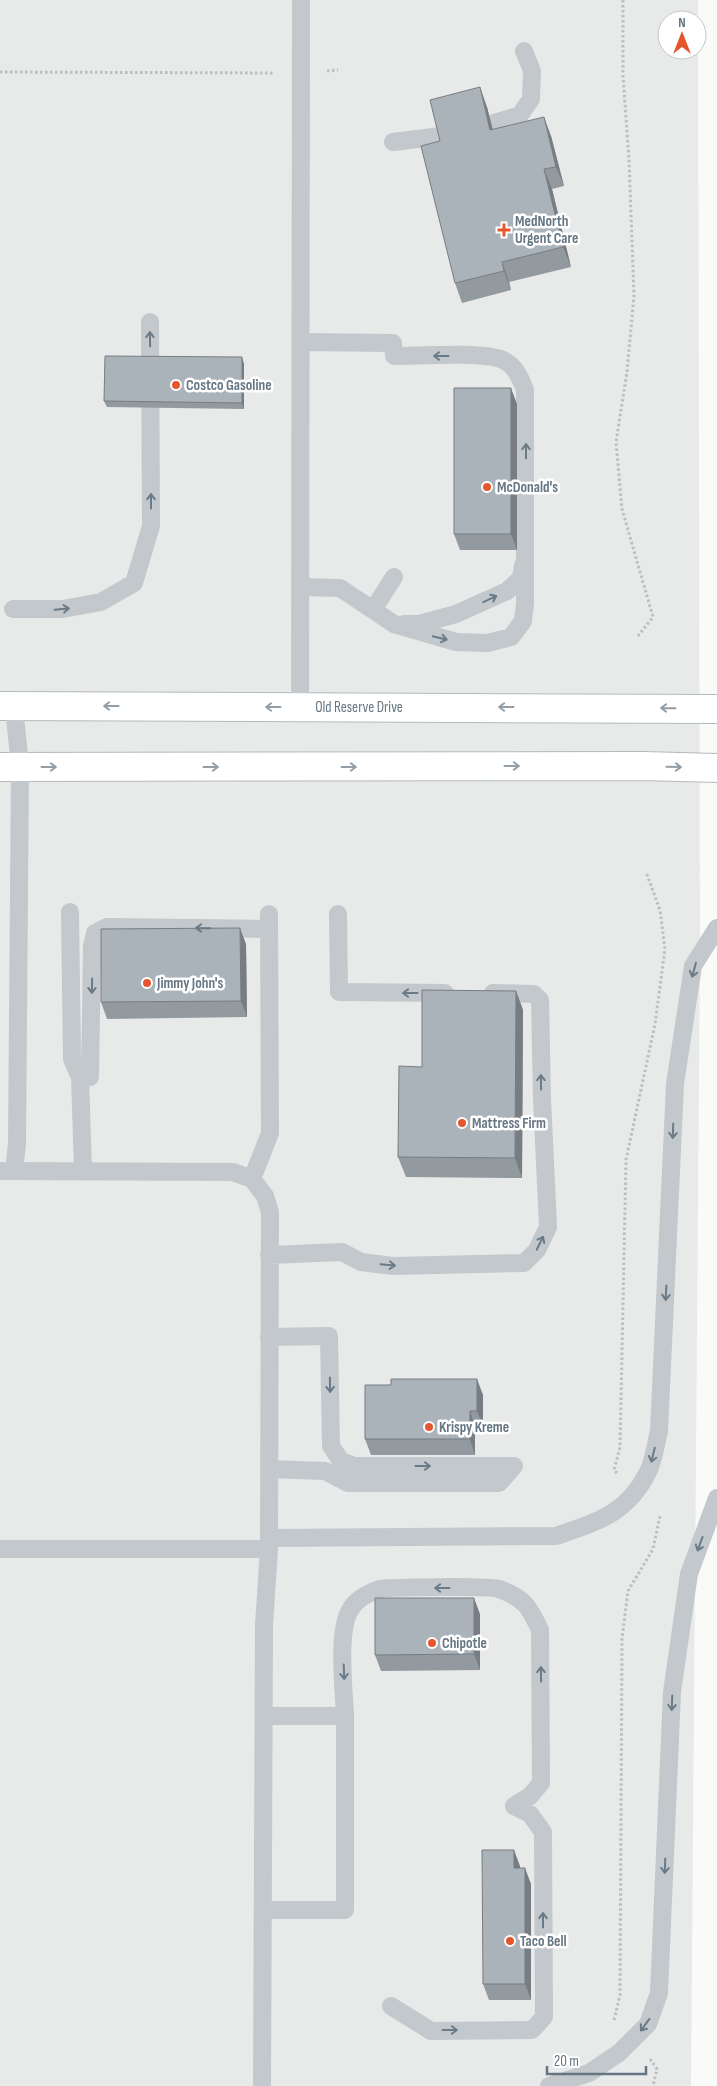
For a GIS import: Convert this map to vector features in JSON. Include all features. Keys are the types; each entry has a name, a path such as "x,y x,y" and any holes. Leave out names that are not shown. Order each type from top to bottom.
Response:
{"main road":[{"name":"Old Reserve Drive","path":"7,706 717,709"},
{"path":"10,767 643,766 717,768"}],"lane":[{"path":"300,707 301,0"},
{"path":"491,124 520,116 531,100 532,72 524,51"},
{"path":"393,142 441,136"},
{"path":"13,609 63,609 101,602 134,583 151,526 150,322"},
{"path":"300,587 340,588 394,624 456,642 488,643 511,637 523,622 526,603 526,390 520,376 504,360 483,356 394,356 393,343 301,342"},
{"path":"394,624 418,624 456,614 507,591 521,578 526,553"},
{"path":"373,610 394,577"},
{"path":"7,706 10,767 17,1144 7,1171 233,1172 252,1179 264,1196 270,1212 269,1544 264,1625 262,2086"},
{"path":"70,912 72,1059 80,1077 83,1172"},
{"path":"269,1255 342,1252 361,1262 393,1266 524,1263 537,1250 548,1227 540,1000 534,994 339,992 338,914"},
{"path":"90,1077 92,946 95,933 106,927 269,921 270,1133 252,1179"},
{"path":"0,1549 556,1536 594,1523 625,1505 648,1471 659,1430 675,1084 693,966 717,928"},
{"path":"269,1337 329,1336 331,1446 341,1461 354,1466 514,1466 499,1483 348,1483 325,1471 269,1469"},
{"path":"548,2086 589,2074 619,2053 648,2024 659,1993 672,1692 689,1574 717,1498"},
{"path":"263,1910 345,1910 345,1716 342,1638 349,1611 359,1598 382,1588 496,1588 514,1596 530,1607 540,1630 540,1782 530,1796 514,1806 530,1814 543,1832 544,2017 532,2030 431,2031 391,2006"},
{"path":"264,1716 345,1716"}],"path":[{"path":"623,0 623,76 629,160 634,296 627,372 616,442 622,509 653,617 638,636"},
{"path":"0,72 301,72 338,70"},
{"path":"620,1476 614,1470 620,1447 626,1160 655,1024 665,949 660,910 646,872"},
{"path":"620,2026 614,2021 620,1995 622,1638 628,1591 653,1549 660,1516"},
{"path":"646,2052 657,2068 653,2086"}],"shaded area":[{"path":"0,0 698,0 698,10 657,10 657,60 698,60 700,948 691,2086 0,2086"}],"building":[{"path":"480,87 490,130 544,117 556,167 544,169 563,247 502,262 504,271 455,283 421,146 440,141 430,100"},
{"name":"Costco Gasoline","path":"105,356 242,357 242,403 104,401"},
{"path":"454,388 511,388 511,534 454,534"},
{"path":"240,928 241,1001 101,1002 101,929"},
{"path":"422,990 516,991 515,1158 398,1157 399,1066 422,1067"},
{"path":"391,1379 477,1379 477,1411 470,1411 470,1439 365,1439 365,1385 391,1385"},
{"path":"375,1598 474,1598 474,1654 375,1655"},
{"path":"482,1850 514,1850 514,1868 525,1868 525,1984 483,1984"}],"place":[{"name":"MedNorth Urgent Care","path":"504,230"},
{"name":"Costco Gasoline","path":"176,385"},
{"name":"McDonald's","path":"487,487"},
{"name":"Jimmy John's","path":"147,983"},
{"name":"Mattress Firm","path":"462,1123"},
{"name":"Krispy Kreme","path":"429,1427"},
{"name":"Chipotle","path":"432,1643"},
{"name":"Taco Bell","path":"510,1941"}]}
